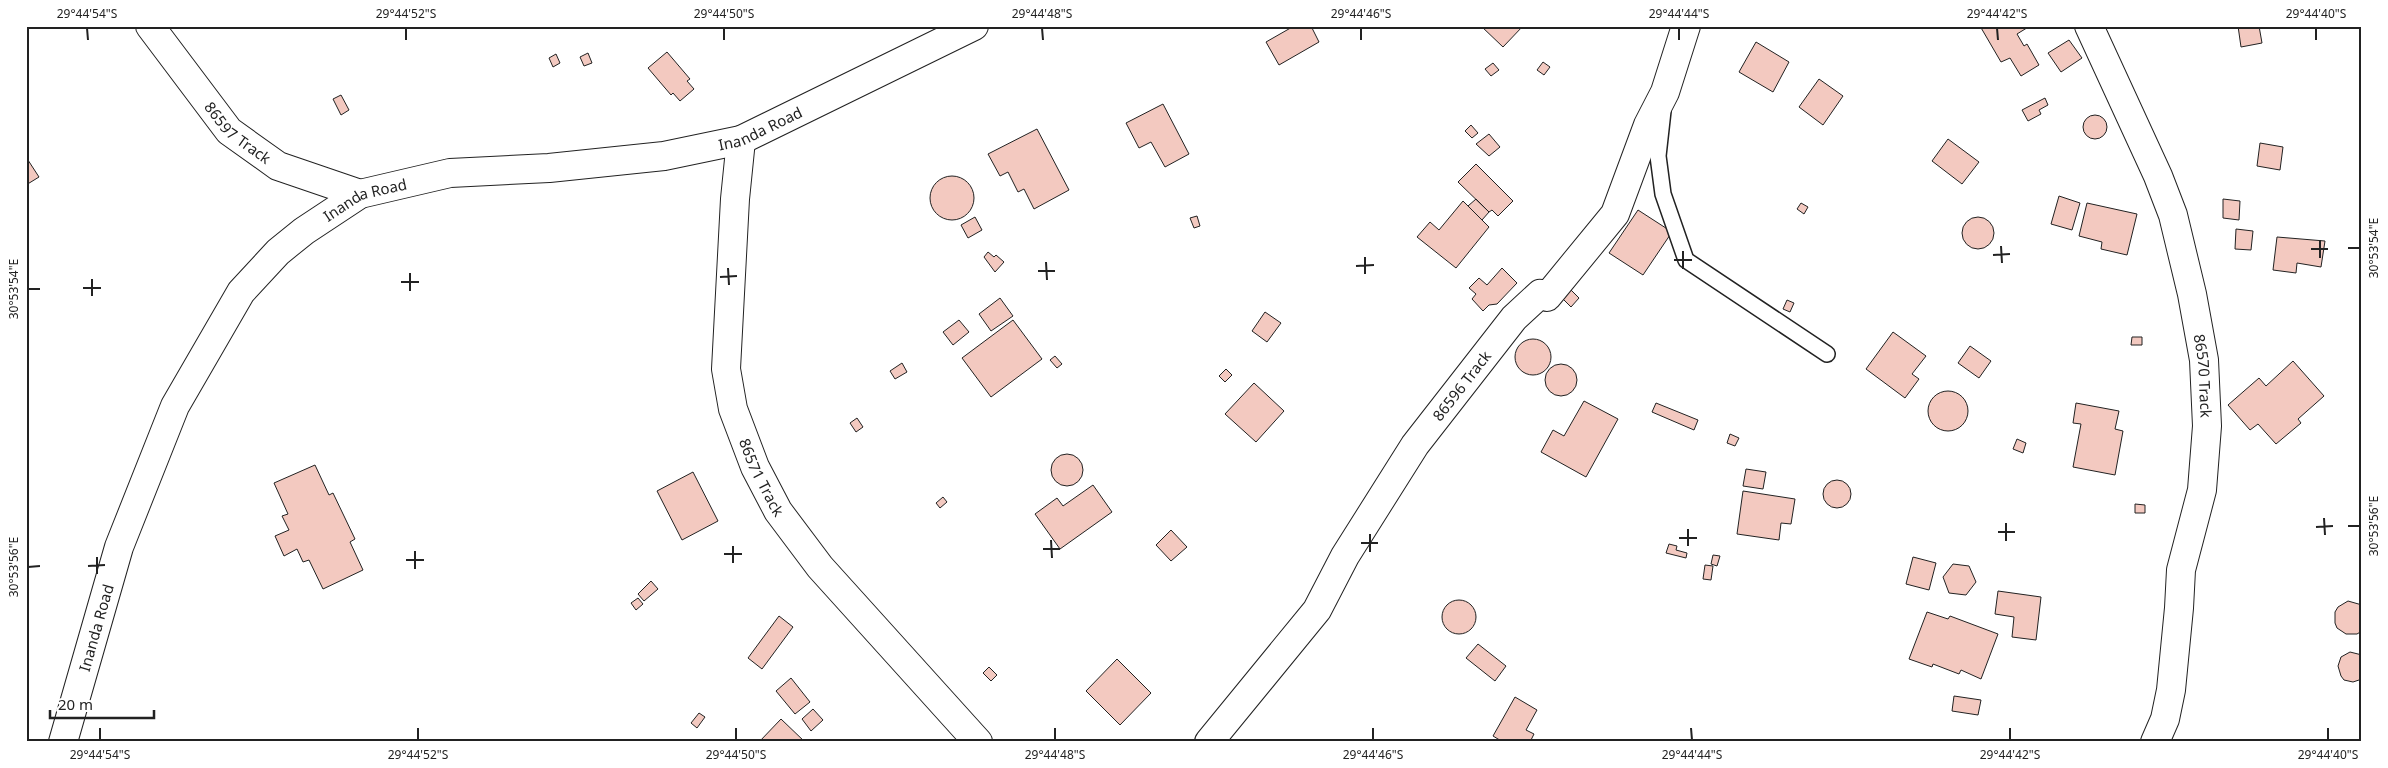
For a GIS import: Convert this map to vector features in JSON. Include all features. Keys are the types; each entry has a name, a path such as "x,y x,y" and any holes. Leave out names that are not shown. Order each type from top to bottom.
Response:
{"street":[{"name":"86597 Track","path":"150,26 228,131 278,166 360,194"},
{"name":"Inanda Road","path":"63,742 120,547 175,406 241,292 278,252 304,231 360,194 450,173 549,168 654,157 741,140 974,26"},
{"name":"86596 Track","path":"1209,742 1316,610 1345,556 1415,445 1514,318 1540,294 1547,297 1615,214 1645,133 1665,92 1686,26"},
{"name":"86570 Track","path":"2090,26 2158,176 2173,215 2192,294 2204,360 2207,426 2202,490 2180,570 2180,608 2171,690 2165,719 2156,742"},
{"name":"86571 Track","path":"741,140 735,199 726,370 732,409 752,459 778,511 820,567 978,742"}],"lane":[{"path":"1665,92 1658,156 1663,194 1686,260 1827,354"}],"building":[{"path":"1294,26 1311,26 1319,42 1279,65 1266,42"},
{"path":"1481,26 1523,26 1503,47"},
{"path":"1980,26 2030,26 2017,34 2024,46 2027,44 2039,65 2021,76 2010,58 2001,62"},
{"path":"2238,26 2259,26 2262,43 2241,47"},
{"path":"2069,40 2082,58 2061,72 2048,53"},
{"path":"1756,42 1789,62 1773,92 1739,72"},
{"path":"667,52 690,79 687,81 694,89 680,101 673,93 671,95 648,68"},
{"path":"588,53 592,63 584,66 580,57"},
{"path":"556,54 560,63 553,67 549,58"},
{"path":"1543,62 1550,67 1544,75 1537,70"},
{"path":"1493,63 1499,70 1491,76 1485,69"},
{"path":"1819,79 1843,96 1823,125 1799,107"},
{"path":"341,95 349,110 341,115 333,99"},
{"path":"2045,98 2048,105 2039,110 2041,114 2028,121 2022,110"},
{"path":"1163,104 1189,154 1165,167 1151,142 1139,148 1126,123"},
{"path":"2095,115 2100,116 2106,122 2106,132 2100,138 2095,139 2090,138 2084,132 2083,127 2084,122 2090,116"},
{"path":"1471,125 1478,133 1472,138 1465,131"},
{"path":"1037,129 1069,190 1034,209 1024,189 1018,192 1008,172 1000,176 988,154"},
{"path":"1489,134 1500,147 1489,156 1476,144"},
{"path":"1948,139 1979,162 1962,184 1932,161"},
{"path":"2260,143 2283,147 2280,170 2257,166"},
{"path":"26,157 39,177 26,185"},
{"path":"1476,164 1513,201 1498,216 1492,210 1489,212 1458,182"},
{"path":"948,176 956,176 968,182 974,198 968,214 956,220 948,220 936,214 930,202 930,194 936,182"},
{"path":"2059,196 2080,203 2072,230 2051,224"},
{"path":"1476,199 1489,212 1482,220 1468,206"},
{"path":"2223,199 2240,201 2239,220 2223,218"},
{"path":"1463,201 1489,227 1456,268 1417,237 1430,222 1439,230"},
{"path":"1801,203 1808,207 1804,214 1797,209"},
{"path":"2087,203 2137,214 2127,255 2101,249 2102,242 2079,236"},
{"path":"1638,210 1672,232 1643,275 1609,253"},
{"path":"1197,216 1200,226 1194,228 1190,218"},
{"path":"975,217 982,230 968,238 961,225"},
{"path":"1978,217 1989,222 1994,233 1989,244 1978,249 1967,244 1962,233 1967,222"},
{"path":"2236,229 2253,231 2251,250 2235,249"},
{"path":"2277,237 2325,241 2321,267 2297,263 2296,273 2273,270"},
{"path":"988,252 994,257 996,255 1004,262 995,272 984,257"},
{"path":"1502,268 1517,283 1497,304 1489,305 1483,311 1472,299 1476,294 1469,288 1479,278 1487,285"},
{"path":"1570,289 1579,298 1571,307 1562,298"},
{"path":"1000,298 1013,316 991,331 979,314"},
{"path":"1787,300 1794,303 1790,312 1783,309"},
{"path":"1265,312 1281,323 1267,342 1252,331"},
{"path":"959,320 969,332 953,345 943,332"},
{"path":"1013,320 1042,359 991,397 962,358"},
{"path":"1893,332 1926,356 1912,374 1919,379 1905,398 1866,369"},
{"path":"2132,337 2142,337 2142,345 2131,345"},
{"path":"1533,339 1545,345 1551,357 1545,369 1533,375 1521,369 1515,357 1521,345"},
{"path":"1970,346 1991,361 1979,378 1958,363"},
{"path":"1055,356 1062,364 1057,368 1050,360"},
{"path":"2293,361 2324,396 2298,419 2301,423 2276,444 2258,424 2250,430 2228,405 2259,378 2266,386"},
{"path":"902,363 907,372 895,379 890,371"},
{"path":"1561,364 1567,365 1572,369 1576,374 1576,386 1572,391 1567,395 1561,396 1555,395 1550,391 1546,386 1545,380 1546,374 1550,369 1555,365"},
{"path":"1226,369 1232,375 1225,382 1219,376"},
{"path":"1254,383 1284,411 1256,442 1225,414"},
{"path":"1944,391 1952,391 1959,394 1965,400 1968,411 1965,422 1959,428 1952,431 1944,431 1937,428 1931,422 1928,415 1928,407 1931,400 1937,394"},
{"path":"1584,401 1618,419 1586,477 1541,452 1553,430 1564,436"},
{"path":"1656,403 1698,420 1694,430 1652,412"},
{"path":"2076,403 2119,411 2115,429 2123,431 2115,475 2073,467 2081,424 2073,423"},
{"path":"857,418 863,427 856,432 850,423"},
{"path":"1730,434 1739,438 1735,446 1727,443"},
{"path":"2017,439 2026,443 2023,453 2013,449"},
{"path":"1067,454 1073,455 1078,459 1082,464 1082,476 1078,481 1073,485 1067,486 1061,485 1056,481 1052,476 1051,470 1052,464 1056,459 1061,455"},
{"path":"315,465 329,495 333,493 355,539 350,542 363,570 323,589 309,560 303,562 297,549 284,556 275,536 289,530 282,516 288,514 274,483"},
{"path":"1746,469 1766,472 1763,489 1743,486"},
{"path":"693,472 718,521 682,540 657,491"},
{"path":"1837,480 1847,484 1851,494 1847,504 1837,508 1827,504 1823,494 1827,484"},
{"path":"1093,485 1112,512 1060,549 1035,514 1057,498 1063,506"},
{"path":"1743,491 1795,499 1791,524 1781,523 1779,540 1737,534"},
{"path":"943,497 947,502 940,508 936,503"},
{"path":"2135,504 2145,505 2145,513 2135,513"},
{"path":"1171,530 1187,547 1171,561 1156,545"},
{"path":"1669,544 1677,546 1676,550 1687,553 1686,558 1666,553"},
{"path":"1713,555 1720,556 1717,566 1711,564"},
{"path":"1913,557 1936,563 1929,590 1906,584"},
{"path":"1953,564 1969,566 1976,582 1966,595 1949,593 1943,577"},
{"path":"1705,565 1713,566 1711,580 1703,579"},
{"path":"651,581 658,589 644,601 638,594"},
{"path":"1998,591 2041,597 2036,640 2012,637 2014,617 1995,614"},
{"path":"638,598 643,604 636,610 631,603"},
{"path":"1459,600 1471,605 1476,617 1471,629 1459,634 1447,629 1442,617 1447,605"},
{"path":"2348,601 2362,605 2362,631 2357,634 2346,634 2337,628 2335,623 2335,612 2338,607"},
{"path":"1927,612 1948,619 1950,616 1998,634 1981,679 1961,670 1959,674 1933,664 1932,667 1909,659"},
{"path":"779,616 793,627 762,669 748,658"},
{"path":"1478,644 1506,666 1495,681 1466,658"},
{"path":"2350,652 2362,655 2362,679 2353,682 2344,680 2338,666 2341,657"},
{"path":"1117,659 1151,693 1120,725 1086,691"},
{"path":"989,667 997,675 991,681 983,673"},
{"path":"791,678 810,702 795,714 776,691"},
{"path":"1954,696 1981,700 1978,715 1952,711"},
{"path":"1515,697 1537,710 1526,730 1534,734 1530,742 1503,742 1493,736"},
{"path":"813,709 823,720 811,731 802,719"},
{"path":"699,713 705,717 697,728 691,723"},
{"path":"781,719 805,742 759,742"}]}
